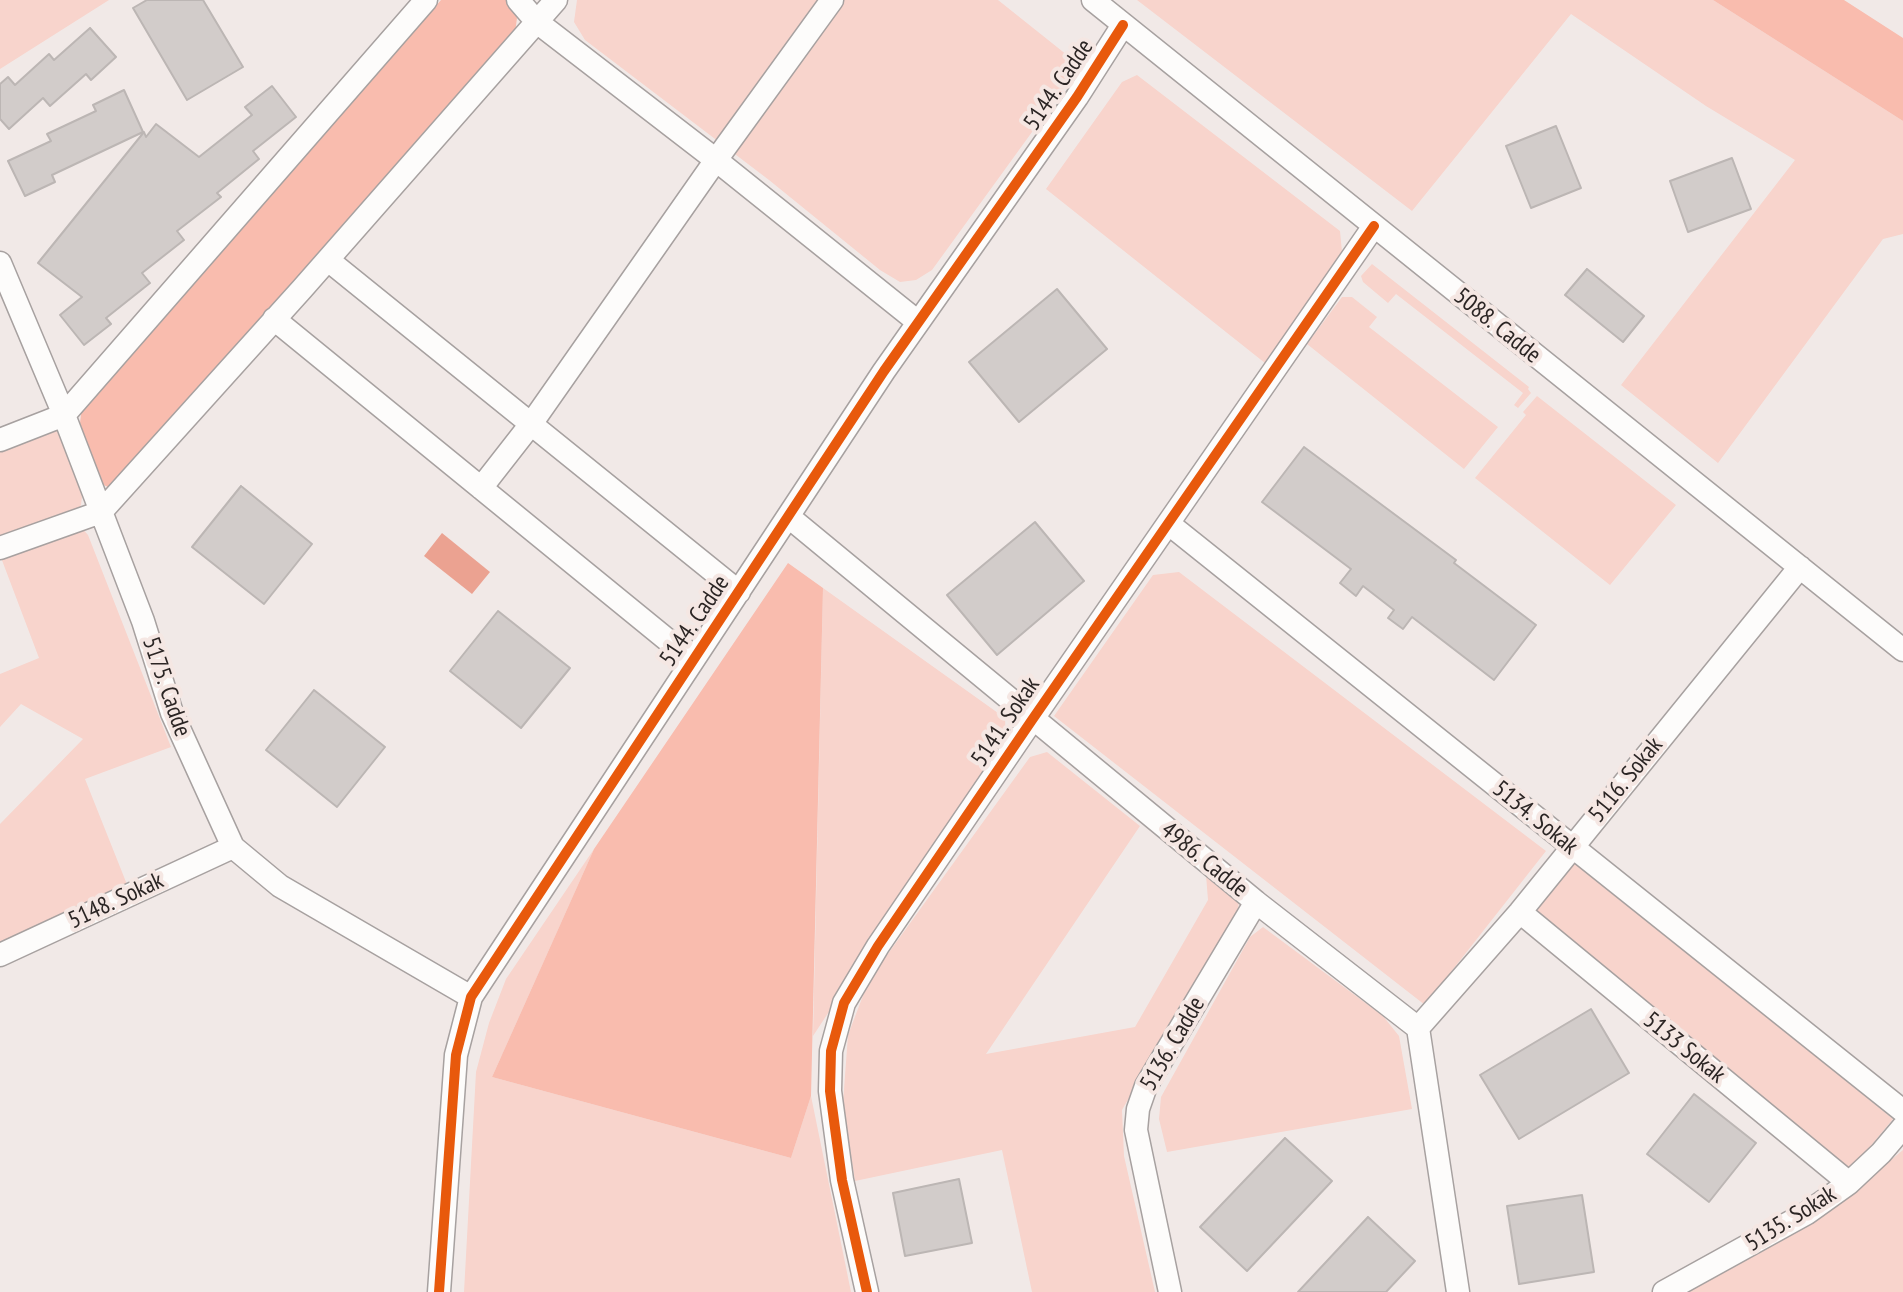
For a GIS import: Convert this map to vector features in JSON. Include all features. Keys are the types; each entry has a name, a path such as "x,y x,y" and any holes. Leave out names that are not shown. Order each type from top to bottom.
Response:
{"street":[{"path":"0,440 64,415 426,0"},
{"path":"518,0 537,22 918,322"},
{"path":"0,548 101,512 556,0"},
{"path":"481,488 531,424 832,0"},
{"name":"5088. Cadde","path":"1093,0 1903,650"},
{"name":"5144. Cadde","path":"439,1292 456,1055 471,997 918,322 1077,97 1123,25"},
{"name":"5141. Sokak","path":"867,1292 842,1180 830,1091 831,1051 844,1003 878,946 1032,720 1374,226"},
{"path":"328,260 739,592"},
{"name":"5175. Cadde","path":"0,263 64,415 143,621 172,713 233,847 280,886 471,997"},
{"path":"274,319 692,660"},
{"name":"4986. Cadde","path":"789,517 1256,902 1418,1028"},
{"name":"5134. Sokak","path":"1169,524 1903,1111"},
{"name":"5116. Sokak","path":"1418,1028 1520,912 1800,567"},
{"name":"5148. Sokak","path":"0,955 233,847"},
{"name":"5136. Cadde","path":"1170,1292 1136,1130 1138,1109 1146,1086 1256,902"},
{"name":"5133 Sokak","path":"1520,912 1849,1183"},
{"path":"1418,1028 1458,1292"},
{"name":"5135. Sokak","path":"1664,1292 1807,1213 1849,1183 1903,1127"}],"shaded area":[{"path":"0,0 109,0 0,69"},
{"path":"441,0 509,0 517,18 515,33 117,484 108,487 99,483 80,423 82,406"},
{"path":"577,0 998,0 1072,59 1074,66 1069,81 932,270 916,280 900,282 880,270 769,180 585,40 574,22"},
{"path":"1137,0 1713,0 1903,121 1903,234 1883,239 1718,463 1621,385 1795,160 1706,106 1571,14 1412,211"},
{"path":"1713,0 1844,0 1903,38 1903,121"},
{"path":"1137,75 1340,231 1343,262 1270,367 1046,189 1122,82"},
{"path":"1372,264 1529,387 1531,393 1518,408 1514,405 1523,393 1396,294 1388,303 1363,282 1361,276"},
{"path":"1342,297 1352,297 1377,317 1369,327 1498,427 1464,469 1307,344"},
{"path":"1537,396 1676,505 1610,585 1475,478 1526,415 1523,412"},
{"path":"57,430 65,434 82,497 81,505 78,510 0,540 0,452"},
{"path":"81,527 88,535 171,747 85,779 128,887 0,949 0,824 83,739 21,704 0,727 0,674 39,658 0,555"},
{"path":"442,533 490,572 472,594 424,556"},
{"path":"788,563 823,588 811,1096 791,1158 492,1077 594,849"},
{"path":"1179,572 1546,851 1425,1005 1054,716 1153,575"},
{"path":"823,588 1005,718 1006,742 813,1036"},
{"path":"1047,752 1140,826 986,1054 1135,1027 1208,900 1206,875 1239,900 1238,910 1122,1110 1124,1156 1155,1292 1032,1292 1002,1150 855,1181 843,1103 848,1035 869,980 1030,757"},
{"path":"594,849 492,1077 791,1158 811,1096 851,1292 464,1292 476,1072 489,1023 506,979"},
{"path":"1576,861 1893,1119 1850,1171 1533,914"},
{"path":"1263,927 1383,1016 1399,1036 1412,1109 1167,1152 1159,1119 1161,1097 1250,937"},
{"path":"1903,1150 1903,1292 1671,1292 1851,1193"}],"building":[{"path":"147,0 203,0 243,67 187,100 133,8"},
{"path":"90,28 116,57 91,80 86,74 50,106 43,98 9,129 0,119 0,84 8,77 15,85 49,54 54,60"},
{"path":"272,86 296,117 253,151 259,159 217,193 221,197 177,231 184,240 142,273 150,283 106,318 111,324 84,345 60,315 82,297 38,263 144,132 146,137 156,124 199,157 252,115 245,107"},
{"path":"124,90 143,132 52,175 55,182 25,196 8,161 51,141 47,134 96,111 93,105"},
{"path":"1556,126 1581,188 1531,208 1506,146"},
{"path":"1732,158 1751,209 1688,232 1670,181"},
{"path":"1587,269 1644,316 1623,342 1565,295"},
{"path":"1057,289 1107,349 1019,422 969,362"},
{"path":"1304,447 1456,560 1454,563 1536,625 1494,680 1412,617 1403,629 1388,618 1394,610 1363,586 1356,596 1340,583 1351,569 1262,502"},
{"path":"241,486 312,544 264,604 192,547"},
{"path":"1035,522 1084,581 997,655 947,595"},
{"path":"498,611 570,668 521,728 450,671"},
{"path":"314,690 385,747 337,807 266,750"},
{"path":"1591,1009 1629,1073 1519,1139 1480,1075"},
{"path":"1694,1094 1756,1143 1709,1202 1647,1154"},
{"path":"1285,1138 1332,1181 1247,1271 1200,1227"},
{"path":"959,1179 972,1243 905,1256 893,1193"},
{"path":"1582,1195 1594,1272 1519,1284 1507,1206"},
{"path":"1368,1217 1415,1261 1386,1292 1298,1292"}],"cycle path":[{"path":"439,1292 456,1055 471,997 884,371 1077,97 1123,25"},
{"path":"867,1292 842,1180 830,1091 831,1051 844,1003 878,946 1032,720 1374,226"}]}
